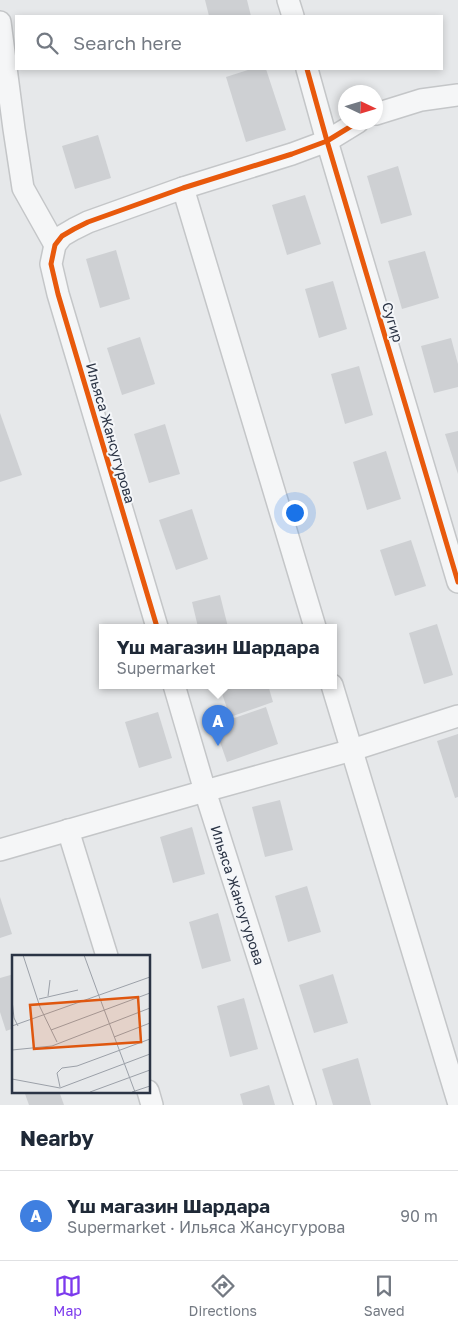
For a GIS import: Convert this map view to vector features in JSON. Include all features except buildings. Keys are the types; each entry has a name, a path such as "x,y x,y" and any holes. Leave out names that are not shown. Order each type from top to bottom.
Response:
{"street":[{"path":"288,0 293,15"},
{"path":"0,22 23,188 55,245 62,236 88,222 183,188 292,154 327,141 345,130"},
{"name":"Сугир","path":"307,70 458,582"},
{"path":"383,112 421,100 458,95"},
{"path":"183,188 314,624"},
{"name":"Ильяса Жансугурова","path":"55,245 51,264 58,294 156,624"},
{"name":"Ильяса Жансугурова","path":"175,689 205,791 305,1105"},
{"path":"333,689 458,1101"},
{"path":"0,850 352,750 458,716"},
{"path":"68,830 107,955"},
{"path":"148,1092 152,1105"}],"cycle path":[{"path":"307,70 458,582"},
{"path":"156,624 58,294 51,264 55,245 62,236 88,222 183,188 292,154 327,141 345,130"}],"place":[{"name":"Үш магазин Шардара","path":"218,746"}]}
